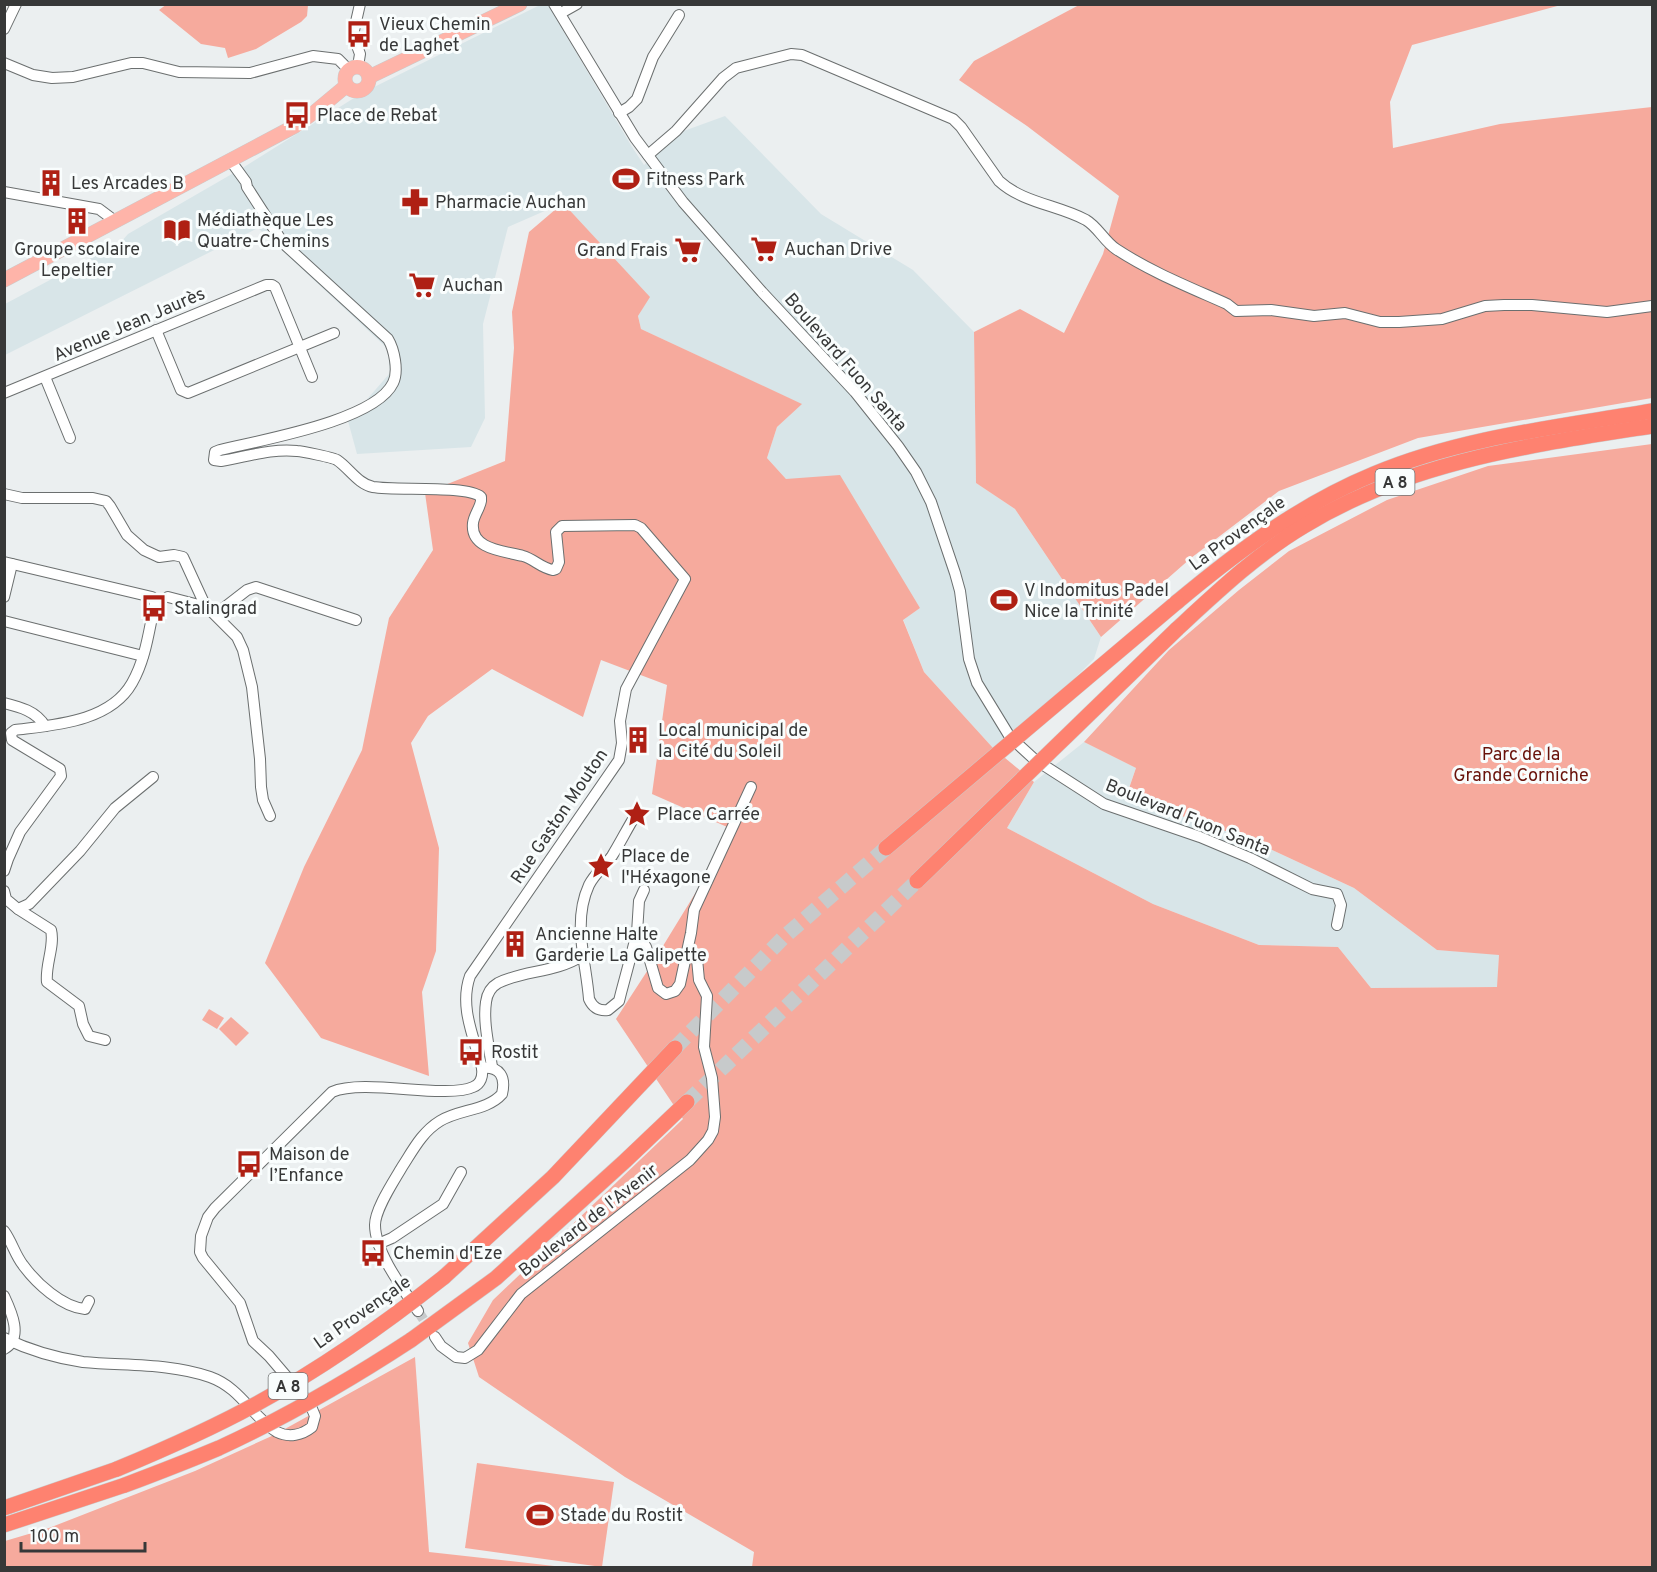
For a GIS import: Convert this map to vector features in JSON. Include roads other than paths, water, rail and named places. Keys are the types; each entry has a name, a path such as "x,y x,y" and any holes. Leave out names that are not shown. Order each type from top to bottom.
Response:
{"highway":[{"name":"La Provençale","path":"886,848 1239,552 1322,498 1375,473 1438,452 1489,439 1653,411"},
{"name":"La Provençale","path":"917,881 1220,590 1271,548 1321,516 1367,493 1404,479 1483,455 1653,426"},
{"name":"La Provençale","path":"4,1508 117,1469 223,1422 295,1382 371,1332 444,1276 553,1177 675,1048"},
{"name":"A 8","path":"4,1525 125,1485 218,1448 330,1391 411,1340 496,1278 687,1102"}],"main road":[{"path":"369,77 520,4"},
{"path":"353,68 365,70 369,77 368,85 361,91 353,91 346,86 345,75 353,68"},
{"path":"4,280 307,118 346,86"}],"street":[{"path":"4,13 5,4"},
{"path":"4,29 16,4"},
{"path":"5,63 33,75 52,78 73,77 131,63 143,63 179,72 250,73 313,56 338,59 353,68 360,54 353,35 360,4"},
{"path":"558,7 577,4"},
{"name":"Boulevard Fuon Santa","path":"558,7 619,113 682,202 855,392 916,472 931,502 955,573 960,591 969,659 977,683 1010,737 1034,759 1104,804 1200,837 1250,858 1312,889 1337,894 1341,905 1337,925"},
{"path":"619,113 629,108 637,99 653,57 679,15"},
{"path":"648,155 676,131 723,78 736,68 791,54 802,55 953,119 1006,188 1088,221 1113,247 1138,263 1227,304 1236,311 1271,310 1314,315 1346,313 1380,322 1399,322 1442,319 1469,310 1504,305 1532,305 1607,312 1653,306"},
{"name":"Rue Gaston Mouton","path":"230,160 280,233 388,339 393,351 393,383 379,398 353,414 220,450 215,452 214,460 221,461 276,450 300,451 333,458 368,486 466,491 477,494 482,501 473,525 477,539 494,550 527,558 540,566 553,570 559,562 556,532 562,526 635,525 641,528 685,579 626,689 620,721 622,743 619,760 470,975 465,993 466,1013 485,1071"},
{"path":"4,192 99,209 115,221"},
{"name":"Avenue Jean Jaurès","path":"4,393 266,285 275,287 300,347"},
{"path":"156,330 181,390 188,393 334,333"},
{"path":"300,347 312,377"},
{"path":"45,377 70,438"},
{"path":"4,494 22,498 93,498 106,501 127,535 144,550 159,556 183,557 205,605 237,637 243,650 252,687 262,795 270,816"},
{"path":"4,597 8,563 152,597 155,603 143,656 132,684 106,708 81,719 15,730 11,733 12,740 60,769 61,776 20,832 4,871"},
{"path":"216,614 256,586 356,620"},
{"path":"168,597 205,605"},
{"path":"4,621 143,656"},
{"path":"4,703 33,713 45,726"},
{"path":"18,909 29,904 80,851 115,808 153,777"},
{"path":"636,938 646,947 655,983 661,992 670,994 678,989 694,910 751,787"},
{"path":"635,816 611,858 595,874 585,895 580,934 582,956 592,1005 602,1010 608,1010 619,1002 636,938 639,901 644,890"},
{"path":"4,891 6,899 18,909 51,930 47,982 79,1006 83,1024 89,1036 105,1040"},
{"name":"Boulevard de l'Avenir","path":"435,1337 449,1353 456,1357 465,1358 478,1350 521,1294 690,1160 708,1140 713,1131 715,1117 712,1078 704,1047 707,996 699,980 697,959 686,954"},
{"path":"4,1296 16,1325 7,1343 65,1359 174,1369 211,1377 234,1390 277,1431 295,1435 306,1432 314,1422 314,1410 269,1356 253,1341 240,1303 200,1252 201,1236 208,1217 332,1092 354,1087 451,1091 473,1087 485,1071 486,1008 492,988 506,981 553,969 582,956"},
{"path":"418,1311 378,1244 375,1224 377,1214 398,1174 422,1137 441,1120 486,1105 499,1097 503,1089 498,1070 485,1071"},
{"path":"378,1244 392,1238 444,1204 461,1172"},
{"path":"4,1231 22,1263 36,1280 58,1298 78,1308 85,1309 89,1301"}],"tunnel":[{"path":"675,1048 784,937 886,848"},
{"path":"687,1102 917,881"},
{"path":"418,1311 432,1333"}],"place":[{"name":"Vieux Chemin de Laghet","path":"359,34"},
{"name":"Place de Rebat","path":"297,115"},
{"name":"Fitness Park","path":"626,179"},
{"name":"Les Arcades B","path":"51,183"},
{"name":"Pharmacie Auchan","path":"415,202"},
{"name":"Groupe scolaire Lepeltier","path":"77,221"},
{"name":"Médiathèque Les Quatre-Chemins","path":"177,230"},
{"name":"Auchan Drive","path":"764,249"},
{"name":"Grand Frais","path":"688,250"},
{"name":"Auchan","path":"422,285"},
{"name":"V Indomitus Padel Nice la Trinité","path":"1004,600"},
{"name":"Stalingrad","path":"154,608"},
{"name":"Local municipal de la Cité du Soleil","path":"638,740"},
{"name":"Place Carrée","path":"637,814"},
{"name":"Place de l'Héxagone","path":"601,866"},
{"name":"Ancienne Halte Garderie La Galipette","path":"515,944"},
{"name":"Rostit","path":"471,1052"},
{"name":"Maison de l’Enfance","path":"249,1164"},
{"name":"Chemin d'Eze","path":"373,1253"},
{"name":"Stade du Rostit","path":"540,1515"}],"park label":[{"name":"Parc de la Grande Corniche","path":"1521,764"}]}
